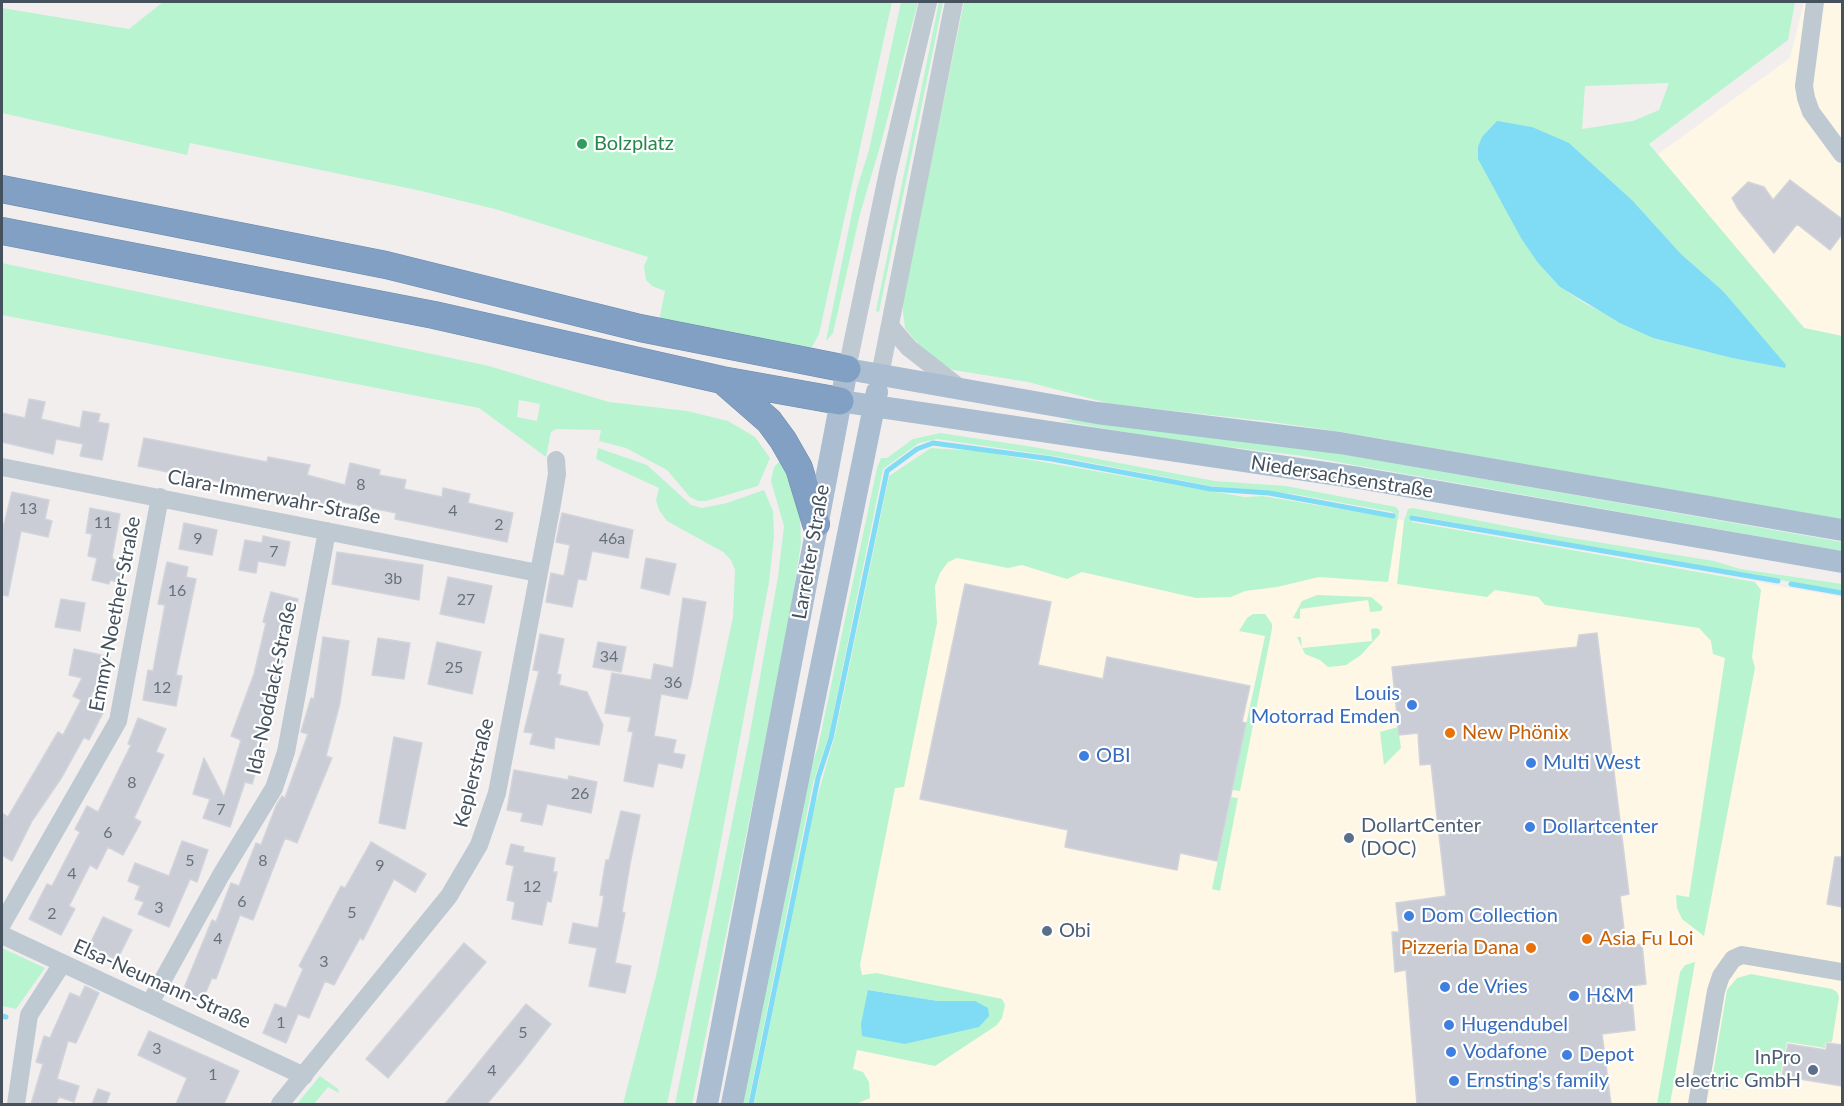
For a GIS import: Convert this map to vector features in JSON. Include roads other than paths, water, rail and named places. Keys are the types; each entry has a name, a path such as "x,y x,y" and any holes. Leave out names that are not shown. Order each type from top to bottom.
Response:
{"highway":[{"path":"2,189 386,265 640,328 847,369"},
{"path":"2,231 434,315 722,380 840,401"},
{"path":"722,380 769,421 783,440 799,468 816,524"}],"main road":[{"name":"Niedersachsenstraße","path":"847,369 1097,413 1340,443 1842,530"},
{"name":"Larrelter Straße","path":"707,1104 847,369"},
{"name":"Larrelter Straße","path":"732,1104 880,375"},
{"name":"Niedersachsenstraße","path":"840,401 1370,480 1842,562"}],"street":[{"name":"Larrelter Straße","path":"847,369 888,172 928,2"},
{"name":"Larrelter Straße","path":"880,375 954,2"},
{"path":"1815,2 1806,64 1806,98 1811,112 1842,154"},
{"path":"890,326 916,354 962,390"},
{"name":"Keplerstraße","path":"280,1104 449,896 479,845 497,793 557,474 556,460"},
{"name":"Clara-Immerwahr-Straße","path":"2,467 538,573"},
{"name":"Emmy-Noether-Straße","path":"2,924 118,721 160,497"},
{"name":"Ida-Noddack-Straße","path":"150,1003 221,875 274,788 286,752 327,531"},
{"name":"Elsa-Neumann-Straße","path":"2,935 304,1076"},
{"path":"1697,1104 1716,991 1721,976 1733,959 1742,955 1842,972"},
{"path":"16,1104 29,1014 62,964"}],"water":[{"path":"1497,121 1532,127 1569,143 1632,200 1681,254 1723,291 1786,365 1785,368 1732,358 1653,338 1620,323 1560,287 1538,263 1521,238 1478,159 1478,147 1482,137"},
{"path":"868,990 938,1001 975,1001 988,1008 989,1016 979,1027 905,1044 862,1036 861,1024"}],"waterway":[{"path":"751,1104 818,778 831,738 887,471 917,449 933,443 1052,459 1211,489 1269,493 1393,516"},
{"path":"1412,518 1778,581"},
{"path":"1791,584 1842,593"},
{"path":"2,1016 6,1017"}],"place":[{"name":"Bolzplatz","path":"582,144"},
{"name":"Louis Motorrad Emden","path":"1412,705"},
{"name":"New Phönix","path":"1450,733"},
{"name":"OBI","path":"1084,756"},
{"name":"Multi West","path":"1531,763"},
{"name":"Dollartcenter","path":"1530,827"},
{"name":"DollartCenter (DOC)","path":"1349,838"},
{"name":"Dom Collection","path":"1409,916"},
{"name":"Obi","path":"1047,931"},
{"name":"Asia Fu Loi","path":"1587,939"},
{"name":"Pizzeria Dana","path":"1531,948"},
{"name":"de Vries","path":"1445,987"},
{"name":"H&M","path":"1574,996"},
{"name":"Hugendubel","path":"1449,1025"},
{"name":"Vodafone","path":"1451,1052"},
{"name":"Depot","path":"1567,1055"},
{"name":"InPro electric GmbH","path":"1813,1070"},
{"name":"Ernsting's family","path":"1454,1081"}]}
